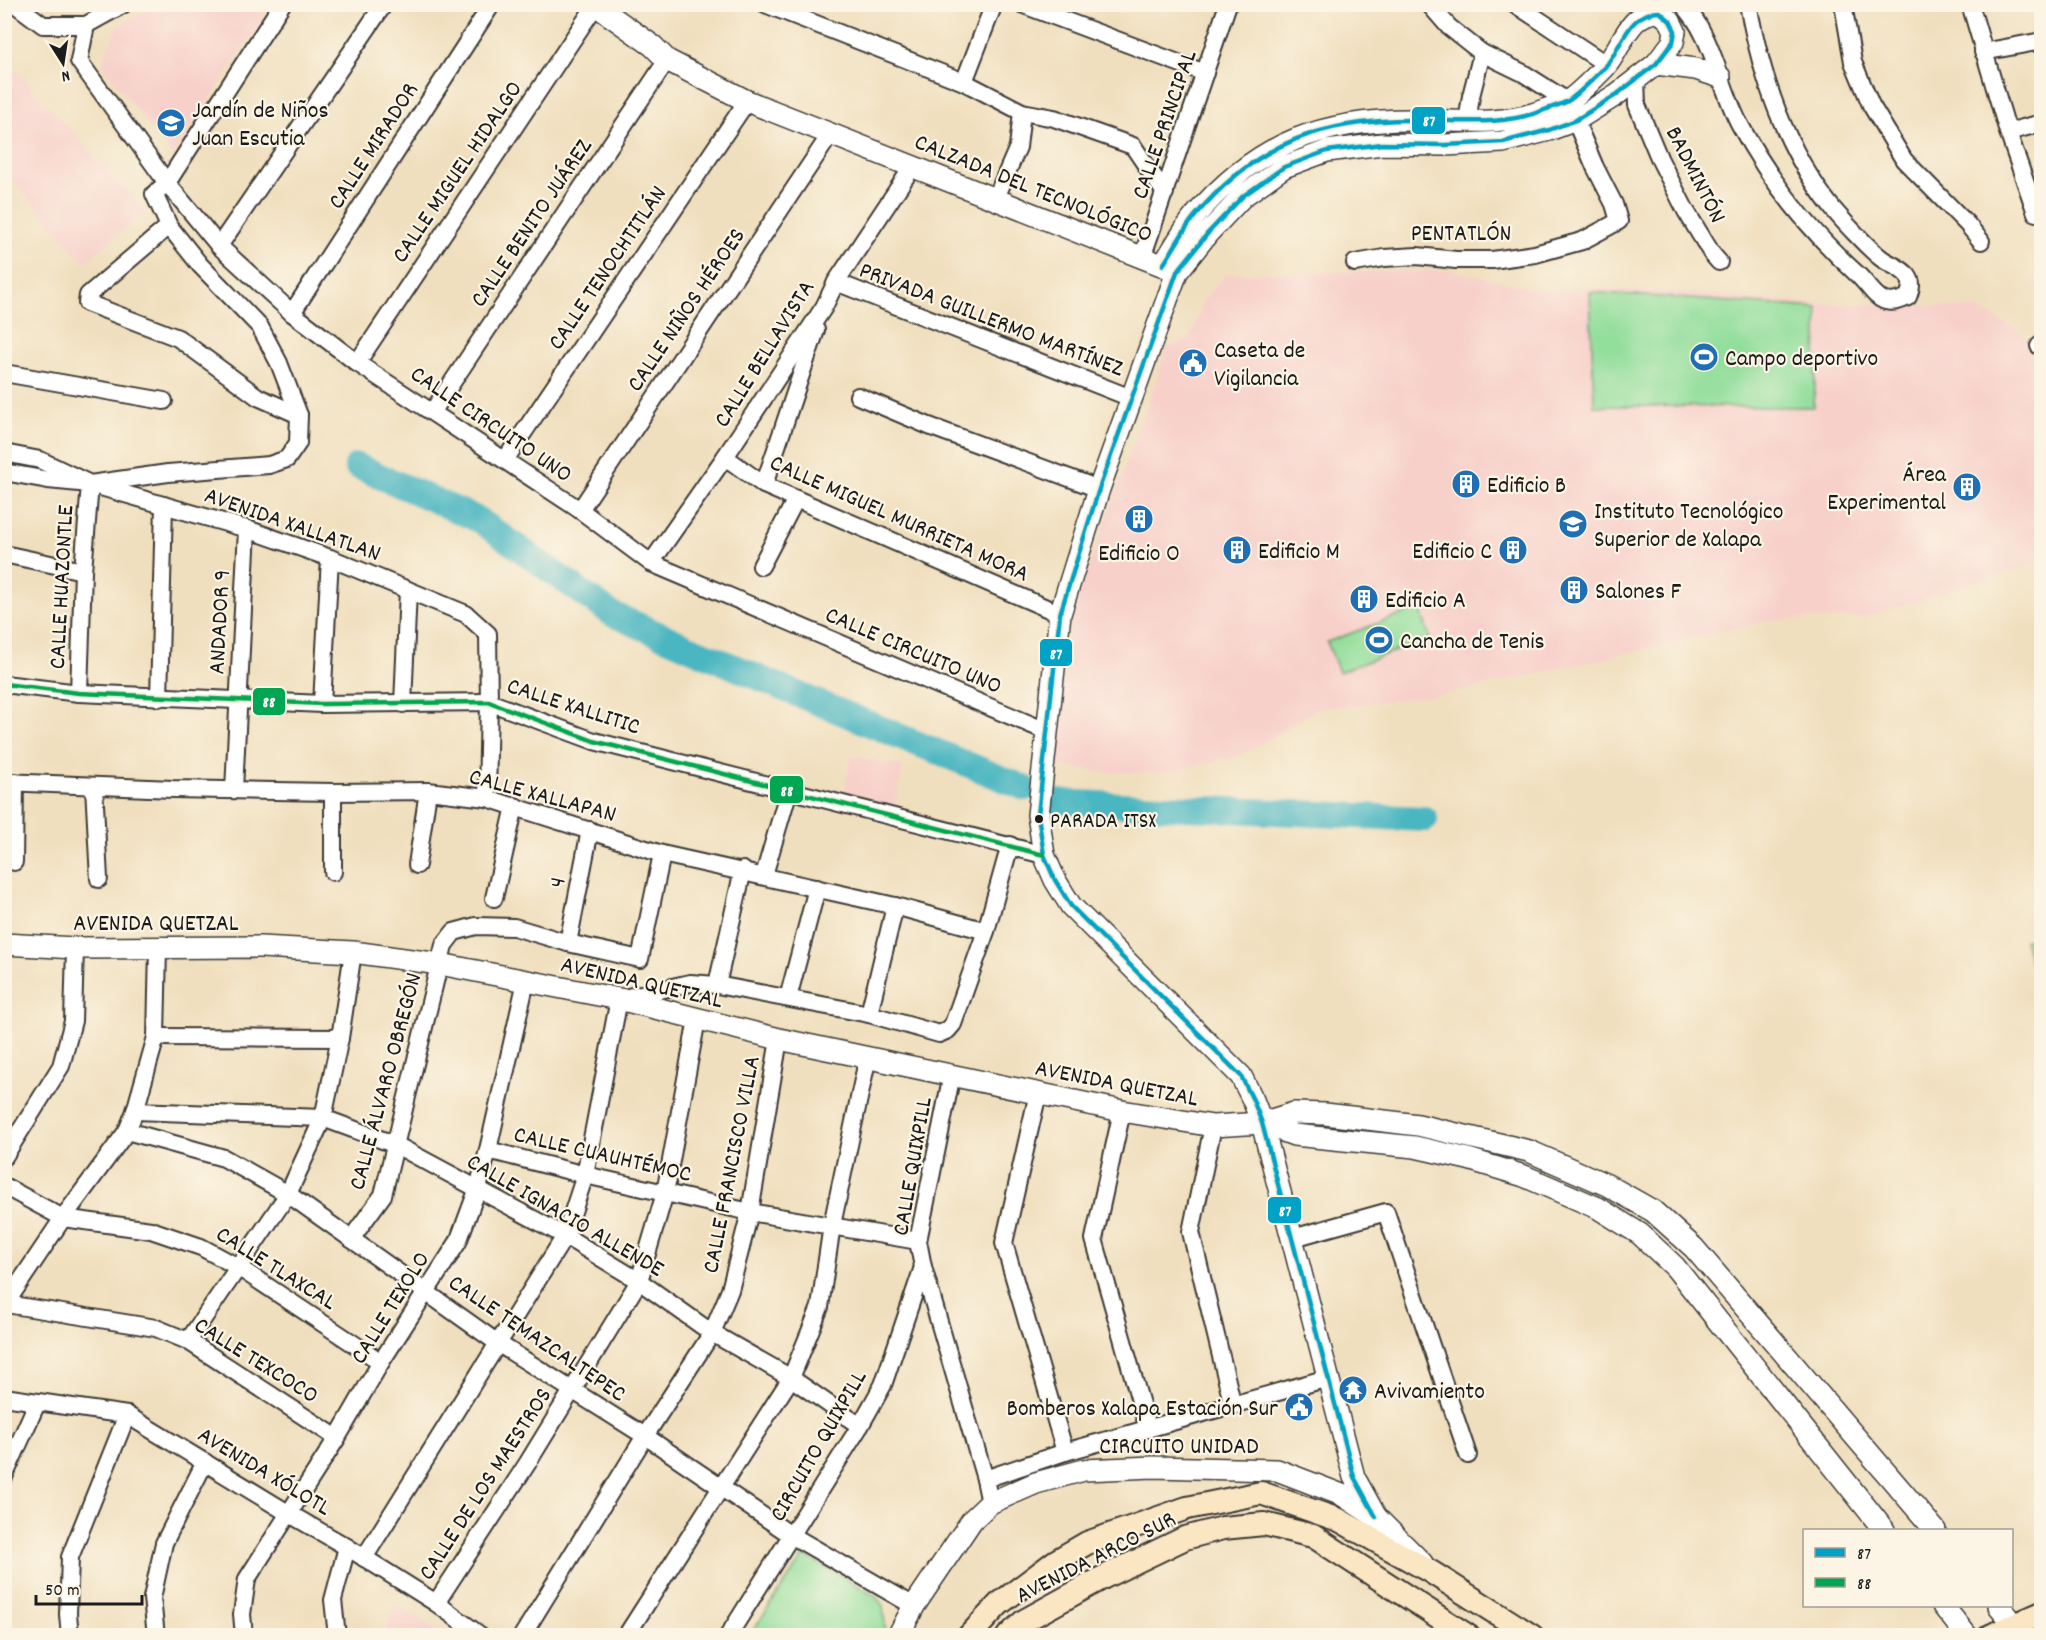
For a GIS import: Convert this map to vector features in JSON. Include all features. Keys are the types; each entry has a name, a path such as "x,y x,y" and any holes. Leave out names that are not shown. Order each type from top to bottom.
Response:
{"main road":[{"name":"AVENIDA ARCO SUR","path":"969,1635 999,1604 1056,1561 1087,1543 1187,1508 1261,1493 1339,1520 1431,1572 1532,1635"},
{"path":"1339,1520 1362,1523 1376,1517"},
{"name":"AVENIDA ARCO SUR","path":"1008,1635 1024,1622 1104,1577 1185,1538 1223,1528 1264,1524 1313,1536 1468,1635"},
{"path":"1990,1635 2019,1630 2042,1613"}],"street":[{"path":"15,4 43,25 86,25 124,4"},
{"path":"4,453 40,460 90,484 168,473 269,465 287,459 298,443 299,415 279,363 260,327 200,265 169,226 154,194 167,183 282,4"},
{"path":"219,246 384,4"},
{"name":"CALLE MIRADOR","path":"292,313 492,4"},
{"path":"765,4 964,82 1022,112 1054,118 1134,146 1165,193"},
{"path":"964,82 994,4"},
{"path":"1021,4 1205,73"},
{"name":"CALLE PRINCIPAL","path":"1143,258 1228,4"},
{"path":"1429,4 1449,27 1482,53 1523,73 1572,110"},
{"path":"1515,4 1607,65"},
{"path":"1626,4 1629,28"},
{"path":"1682,4 1703,35 1738,122 1796,211 1830,250 1869,286 1876,296 1886,302 1897,302 1908,297 1912,287 1910,278 1902,269 1881,258 1834,209 1798,156 1774,106 1756,48 1748,4"},
{"path":"1843,4 1853,62 1871,105 1904,160 1981,241"},
{"path":"1970,4 2008,132 2036,213 2042,212"},
{"name":"CALZADA DEL TECNOLÓGICO","path":"594,5 653,46 668,60 747,101 913,166 998,192 1170,269"},
{"name":"CALLE MIGUEL HIDALGO","path":"357,363 594,5"},
{"path":"1170,269 1243,196 1284,167 1327,151 1382,144 1445,145 1503,142 1549,130 1572,110 1607,65 1629,28 1646,14 1654,12 1665,15 1675,31 1673,42 1656,64 1616,95 1572,110 1500,121 1467,123 1382,120 1337,126 1300,136 1258,158 1227,182 1194,217 1170,269 1139,380 1099,489 1060,614 1038,816 1044,855 1055,880 1071,906 1241,1076 1254,1100 1293,1238 1354,1477 1376,1517"},
{"name":"CALLE CIRCUITO UNO","path":"86,25 79,61 167,183 219,246 292,313 357,363 580,510 651,563 1046,731"},
{"path":"1983,52 2042,41"},
{"path":"1467,123 1482,53"},
{"name":"CALLE BENITO JUÁREZ","path":"433,411 668,60"},
{"path":"1656,64 1695,69 1720,77"},
{"path":"1616,95 1637,105 1636,79"},
{"name":"CALLE TENOCHTITLÁN","path":"505,460 747,101"},
{"name":"BADMINTÓN","path":"1637,105 1660,160 1686,211 1719,262"},
{"name":"PENTATLÓN","path":"1355,263 1417,256 1455,260 1492,260 1535,255 1582,242 1620,221 1572,110"},
{"path":"998,192 1018,147 1022,112"},
{"path":"2008,132 2042,123"},
{"name":"CALLE NIÑOS HÉROES","path":"580,510 830,135"},
{"name":"CALLE BELLAVISTA","path":"651,563 725,457 824,307 836,282 913,166"},
{"path":"169,226 88,296 87,303 178,338 258,397 299,415"},
{"name":"PRIVADA GUILLERMO MARTÍNEZ","path":"836,282 1131,398"},
{"path":"764,485 824,307"},
{"path":"4,373 164,401"},
{"path":"858,396 929,426 1099,489"},
{"name":"CALLE MIGUEL MURRIETA MORA","path":"725,457 764,485 1060,614"},
{"name":"AVENIDA XALLATLAN","path":"4,472 48,480 90,484 247,529 330,558 466,614 488,634 487,798"},
{"name":"CALLE HUAZONTLE","path":"79,693 83,571 90,484"},
{"path":"761,566 796,499"},
{"path":"159,698 164,505"},
{"name":"ANDADOR 9","path":"234,790 247,529"},
{"path":"4,554 83,571"},
{"path":"322,704 330,558"},
{"path":"403,704 408,590"},
{"name":"CALLE XALLITIC","path":"4,684 79,693 238,701 322,704 489,702 594,741 1044,855"},
{"path":"10,782 14,862"},
{"name":"CALLE XALLAPAN","path":"10,782 234,790 428,791 487,798 662,854 896,906 986,931"},
{"path":"94,786 99,879"},
{"path":"764,875 789,790"},
{"path":"417,865 428,791"},
{"path":"333,792 333,872"},
{"path":"494,898 515,806"},
{"name":"4","path":"568,943 590,830"},
{"path":"364,1558 565,1236 585,1175 619,999 690,983 717,985 869,1014 939,1034 948,1030 953,1024 986,931 1010,845"},
{"path":"568,943 640,959 662,854"},
{"path":"717,985 742,870"},
{"path":"788,998 817,888"},
{"path":"869,1014 896,906"},
{"name":"CALLE ÁLVARO OBREGÓN","path":"351,1239 383,1195 444,945 454,932 476,926 514,927 568,943"},
{"name":"AVENIDA QUETZAL","path":"4,944 75,948 261,947 352,952 441,964 619,999 778,1039 1122,1111 1213,1126 1262,1123"},
{"path":"4,1157 62,1066 74,1021 75,948"},
{"path":"5,1305 63,1218 127,1131 156,1037 158,948"},
{"path":"188,1341 288,1194 323,1118 340,1038 352,952"},
{"name":"CALLE TEXOLO","path":"244,1635 242,1614 247,1579 458,1242 478,1188 488,1150 526,981"},
{"name":"CALLE DE LOS MAESTROS","path":"436,1603 527,1464 639,1281 665,1193 697,1019"},
{"path":"156,1037 340,1038"},
{"name":"CALLE FRANCISCO VILLA","path":"522,1635 645,1436 712,1333 730,1290 750,1212 778,1039"},
{"path":"626,1635 791,1378 820,1307 832,1225 868,1056"},
{"name":"CALLE QUIXPILL","path":"952,1074 918,1242 923,1267 990,1503"},
{"path":"1038,1093 1004,1243 1065,1452"},
{"path":"135,1111 323,1118 396,1144"},
{"path":"1122,1111 1094,1239 1148,1430"},
{"path":"1262,1123 1294,1113 1325,1114 1418,1125 1529,1151 1607,1185 1653,1211 1694,1248 1934,1529"},
{"path":"1262,1123 1294,1134 1415,1147 1468,1159 1524,1176 1598,1208 1640,1234 1675,1268 1883,1529"},
{"path":"1213,1126 1191,1232 1233,1406"},
{"name":"CALLE TEMAZCALTEPEC","path":"127,1131 224,1158 288,1194 499,1344 645,1436 791,1535 914,1606"},
{"name":"CALLE IGNACIO ALLENDE","path":"396,1144 565,1236 639,1281 712,1333 791,1378 860,1426"},
{"name":"CALLE CUAUHTÉMOC","path":"488,1150 585,1175 750,1212 918,1242"},
{"name":"CALLE TLAXCAL","path":"4,1186 63,1218 151,1230 201,1247 238,1267 381,1362"},
{"path":"1293,1238 1386,1212 1468,1455"},
{"name":"CIRCUITO QUIXPILL","path":"728,1635 860,1426 882,1385 923,1267"},
{"name":"CALLE TEXCOCO","path":"5,1305 156,1328 188,1341 337,1438"},
{"path":"985,1479 1065,1452 1328,1378"},
{"name":"AVENIDA XÓLOTL","path":"4,1397 127,1415 288,1514 347,1547 436,1603 481,1635"},
{"path":"4,1477 37,1403"},
{"path":"70,1635 68,1614 70,1557 127,1415"},
{"path":"156,1635 152,1598 164,1543 205,1462"},
{"name":"CIRCUITO UNIDAD","path":"898,1635 914,1606 972,1520 990,1503 1036,1483 1084,1470 1153,1467 1277,1470 1342,1495 1376,1517 1431,1572"},
{"path":"337,1635 333,1600 347,1547"},
{"path":"1945,1607 1967,1635"},
{"path":"2001,1607 2019,1630"}],"shaded area":[{"path":"155,5 272,5 173,155 101,65 118,26"},
{"path":"4,58 146,212 84,263 5,172"},
{"name":"Instituto Tecnológico Superior de Xalapa","path":"1451,270 1547,292 1594,288 1646,290 1821,304 1922,305 1978,309 2022,333 2041,366 2041,562 1866,617 1770,620 1449,694 1317,709 1244,754 1176,771 1114,773 1057,766 1060,693 1071,616 1152,393 1166,347 1189,340 1203,301 1226,274"},
{"path":"851,756 903,766 894,807 843,797"},
{"path":"395,1603 444,1635 384,1635"}],"green space":[{"name":"Campo deportivo","path":"1590,292 1818,308 1814,407 1594,406"},
{"name":"Cancha de Tenis","path":"1420,608 1430,638 1339,672 1327,642"},
{"path":"2042,935 2041,998 2024,940"},
{"path":"804,1555 876,1596 883,1606 886,1635 750,1635"}],"waterway":[{"path":"357,466 479,520 612,614 785,689 1025,788"},
{"path":"1058,802 1425,819"}],"transit line":[{"name":"87","path":"1163,265 1191,221 1219,190 1269,152 1296,139 1324,130 1387,120 1485,121 1532,114 1568,101 1583,89 1605,67 1627,32 1640,18 1649,13 1660,12 1670,21 1675,31 1673,42 1656,64 1616,95 1576,120 1503,142 1445,145 1382,144 1327,151 1284,167 1243,196 1208,233 1177,272 1099,489 1060,614 1038,815 1044,855 1055,880 1071,906 1241,1076 1262,1123 1354,1477 1376,1517"},
{"name":"88","path":"4,684 79,693 322,704 489,702 594,741 1044,855"}],"place":[{"name":"Jardín de Niños Juan Escutia","path":"171,123"},
{"name":"Campo deportivo","path":"1704,357"},
{"name":"Caseta de Vigilancia","path":"1193,363"},
{"name":"Edificio B","path":"1466,484"},
{"name":"Área Experimental","path":"1967,487"},
{"name":"Edificio O","path":"1139,519"},
{"name":"Instituto Tecnológico Superior de Xalapa","path":"1573,524"},
{"name":"Edificio M","path":"1237,550"},
{"name":"Edificio C","path":"1513,550"},
{"name":"Salones F","path":"1574,590"},
{"name":"Edificio A","path":"1364,599"},
{"name":"Cancha de Tenis","path":"1379,640"},
{"name":"PARADA ITSX","path":"1039,819"},
{"name":"Avivamiento","path":"1353,1390"},
{"name":"Bomberos Xalapa Estación Sur","path":"1299,1407"}]}
